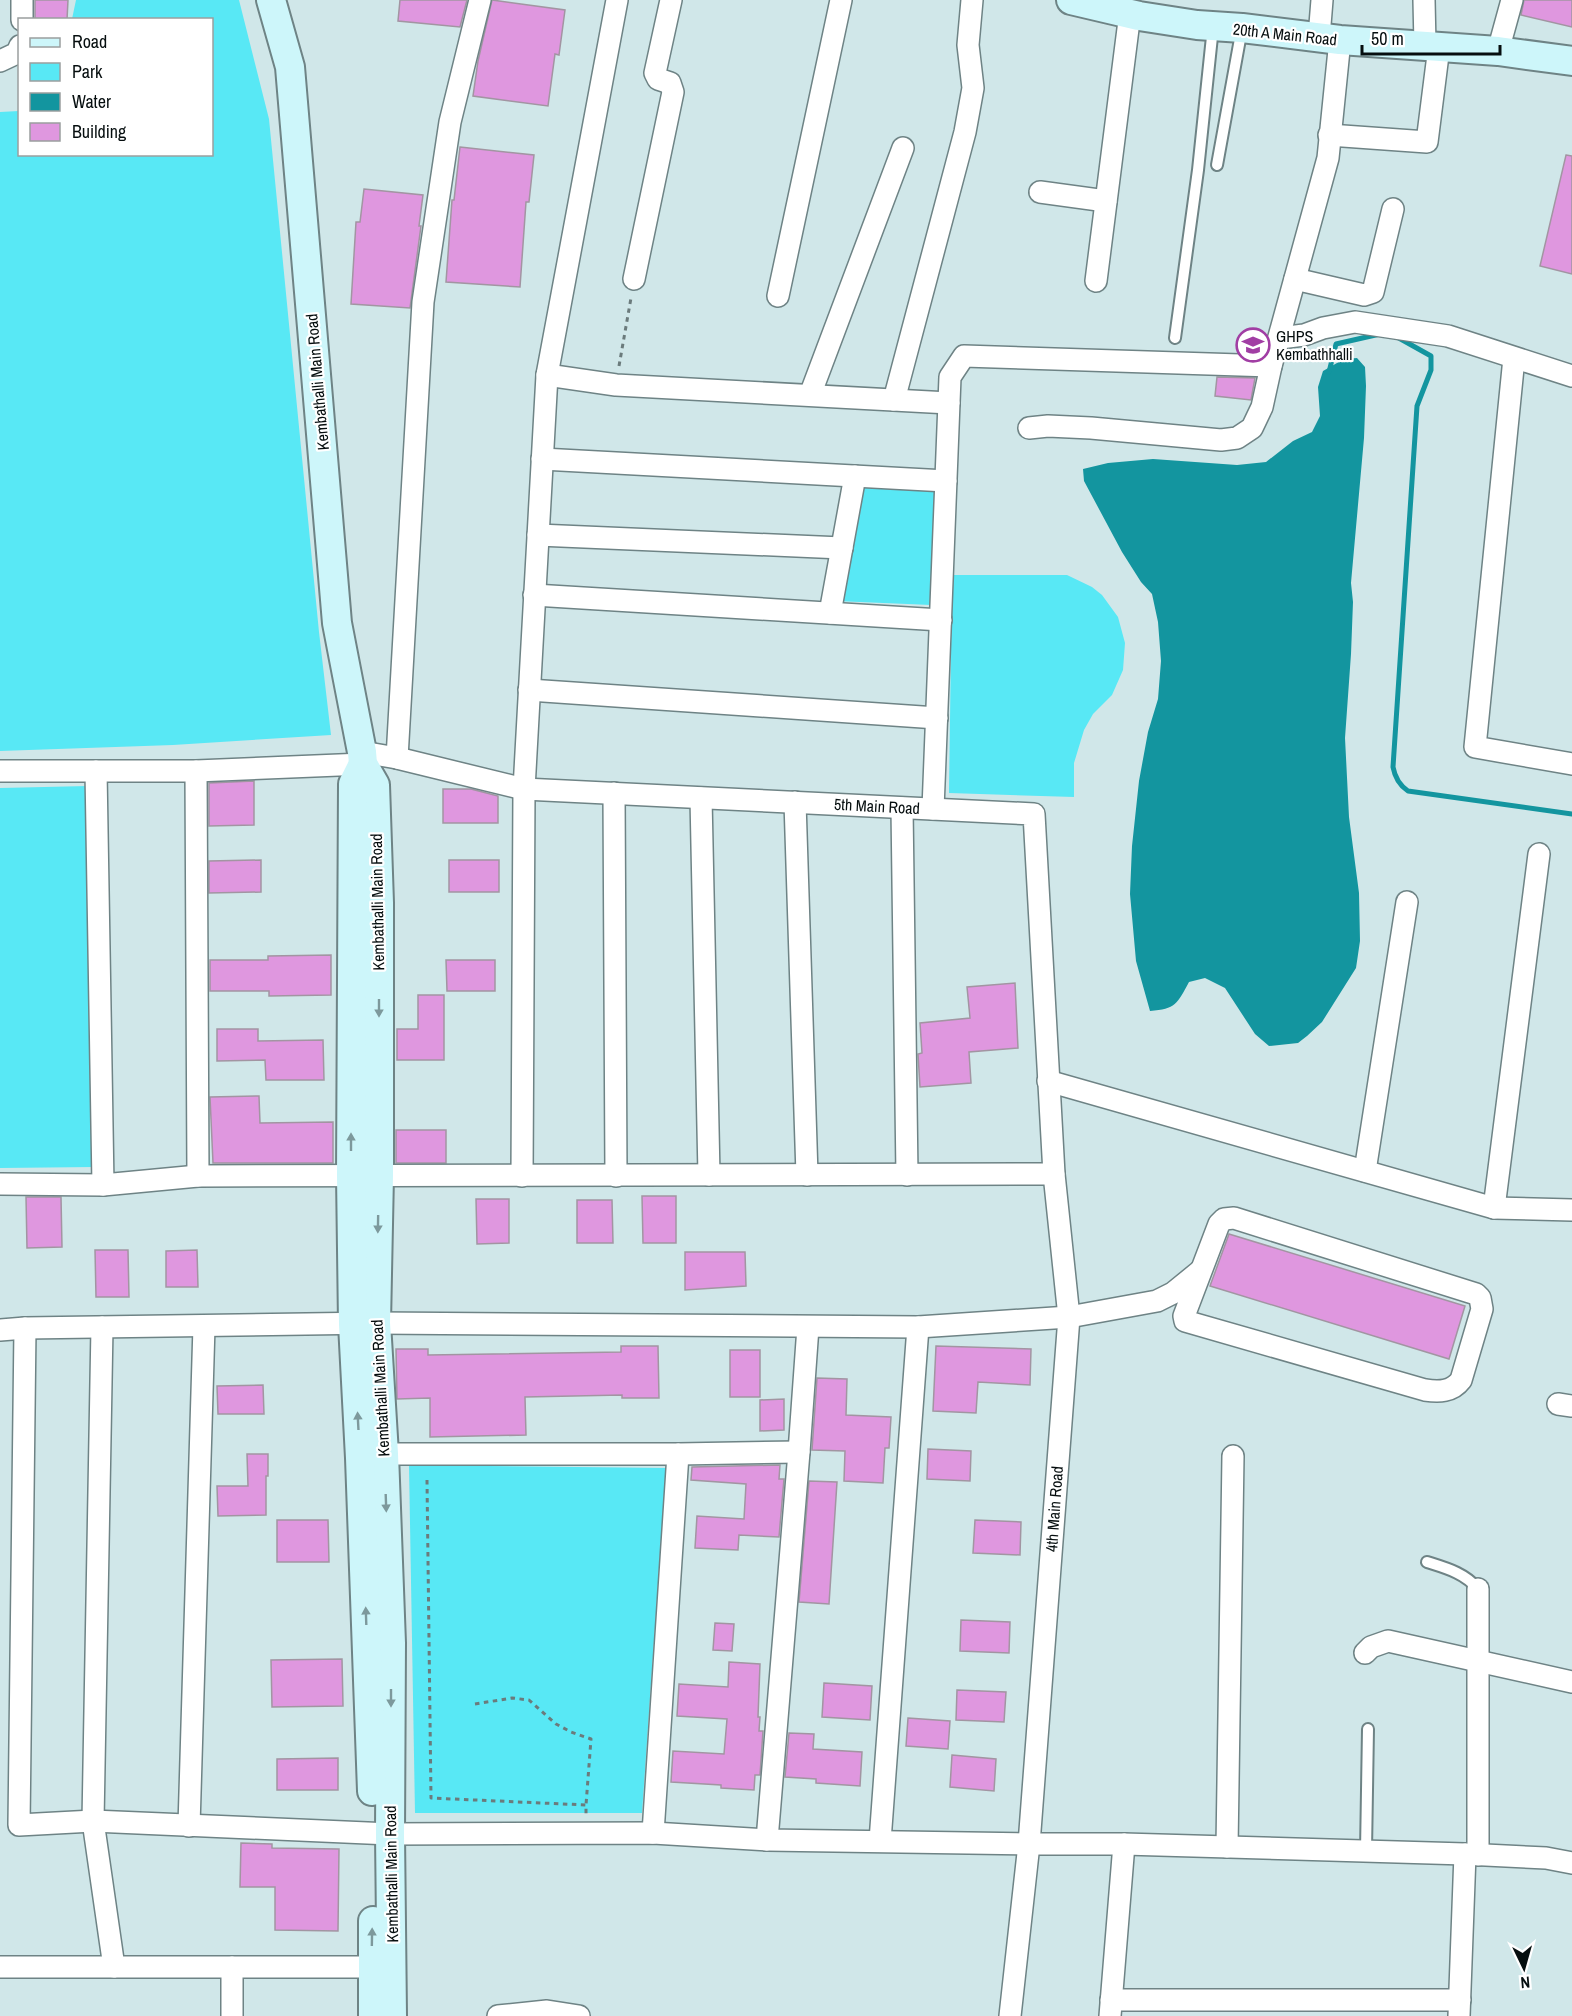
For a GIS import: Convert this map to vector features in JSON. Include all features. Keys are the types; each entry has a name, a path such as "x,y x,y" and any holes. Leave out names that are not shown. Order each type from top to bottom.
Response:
{"street":[{"path":"22,0 22,18"},
{"name":"Kembathalli Main Road","path":"272,0 290,67 337,623 362,758 375,785 378,903 365,1175 364,1323 382,1834 392,2016"},
{"path":"396,758 423,302 450,122 480,0"},
{"path":"522,1176 524,789 547,375 617,0"},
{"path":"634,279 673,92 670,83 658,79 655,73 671,0"},
{"path":"778,296 841,0"},
{"path":"894,400 966,132 973,88 968,45 972,0"},
{"name":"20th A Main Road","path":"1071,0 1171,22 1329,38 1498,51 1572,61"},
{"path":"1029,428 1048,426 1091,428 1221,440 1237,438 1252,428 1262,407 1271,366 1328,158 1329,38 1322,0"},
{"path":"1329,135 1427,142 1432,46 1424,0"},
{"path":"1498,51 1512,0"},
{"path":"1096,281 1130,13"},
{"path":"0,61 18,51"},
{"path":"810,395 903,148"},
{"path":"1040,192 1106,201"},
{"path":"1295,279 1364,295 1373,292 1393,209"},
{"path":"1280,338 1304,335 1323,328 1356,322 1448,336 1572,376"},
{"path":"933,809 950,377 964,356 1271,366"},
{"path":"1515,358 1475,747 1572,764"},
{"path":"547,375 616,385 949,403"},
{"path":"542,459 946,481"},
{"path":"830,613 855,477"},
{"path":"538,535 842,549"},
{"path":"534,595 941,620"},
{"path":"529,690 937,718"},
{"name":"5th Main Road","path":"0,771 196,771 362,758 396,758 524,789 1035,814 1054,1174"},
{"path":"96,771 103,1185"},
{"path":"196,771 198,1176"},
{"path":"614,793 616,1176"},
{"path":"702,798 709,1175"},
{"path":"795,802 807,1175"},
{"path":"902,808 907,1175"},
{"path":"1494,1208 1539,854"},
{"path":"1365,1171 1407,902"},
{"path":"1048,1081 1494,1208 1572,1210"},
{"path":"0,1184 103,1185 198,1176 1054,1174"},
{"name":"4th Main Road","path":"1010,2016 1029,1844 1069,1317 1054,1174"},
{"path":"0,1330 364,1323 918,1328 1069,1317 1157,1301 1173,1293 1200,1271 1219,1224 1224,1220 1234,1218 1476,1294 1480,1298 1482,1309 1461,1380 1452,1388 1435,1391 1185,1321 1184,1316 1200,1271"},
{"name":"Kembathalli Main Road","path":"364,1323 384,1454 391,1643 382,1834 372,1967 373,2016"},
{"path":"189,1826 204,1326"},
{"path":"102,1327 93,1821 114,1967"},
{"path":"767,1840 808,1327"},
{"path":"25,1328 9,1826 93,1821 382,1834 653,1833 767,1840 1124,1844 1472,1854 1546,1858 1572,1863"},
{"path":"880,1841 918,1328"},
{"path":"384,1454 799,1452"},
{"path":"653,1833 678,1454"},
{"path":"1227,1847 1233,1456"},
{"path":"1124,1844 1111,2008 1460,2008 1472,1854 1478,1589"},
{"path":"1365,1653 1371,1647 1388,1641 1572,1682"},
{"path":"0,1967 372,1967"},
{"path":"232,1967 232,2016"},
{"path":"498,2016 547,2011 579,2016"}],"lane":[{"path":"1175,338 1198,170 1213,26"},
{"path":"1217,165 1242,28"},
{"path":"1427,1562 1457,1572 1478,1589"},
{"path":"1366,1851 1368,1729"}],"path":[{"path":"616,385 634,279"},
{"path":"427,1480 431,1798 586,1804"},
{"path":"475,1704 512,1698 529,1700 556,1724 571,1732 591,1738 586,1834"}],"green space":[{"path":"76,0 239,0 269,119 331,735 173,745 0,751 0,112 18,111 18,156 213,156 213,18 72,18"},
{"path":"862,483 936,487 931,605 836,601"},
{"path":"952,575 1067,575 1092,587 1102,595 1118,617 1125,643 1123,670 1112,695 1093,714 1084,730 1074,763 1074,797 949,793"},
{"path":"88,786 94,1167 0,1168 0,788"},
{"path":"409,1465 666,1468 642,1813 415,1813"}],"water":[{"path":"1357,358 1365,367 1366,386 1364,438 1351,583 1353,602 1351,654 1345,738 1349,817 1359,893 1360,941 1356,968 1322,1022 1298,1043 1269,1046 1255,1034 1225,988 1205,978 1189,982 1171,1007 1150,1011 1136,961 1130,894 1132,846 1139,781 1148,732 1158,699 1161,661 1158,622 1152,594 1141,582 1122,552 1084,481 1083,469 1108,463 1153,459 1237,465 1266,462 1293,441 1312,432 1320,416 1318,387 1323,371 1344,359"}],"building":[{"path":"35,0 68,0 67,18 35,18"},
{"path":"400,0 467,0 460,27 398,21"},
{"path":"492,0 565,10 559,55 555,54 548,106 473,96 478,61"},
{"path":"1524,0 1572,0 1572,27 1521,15"},
{"path":"460,147 534,155 529,202 526,202 520,287 446,282 452,200 454,200"},
{"path":"1566,155 1572,156 1572,274 1540,266"},
{"path":"364,189 423,195 410,308 351,304 356,222 360,222"},
{"path":"1217,377 1255,378 1251,400 1215,396"},
{"path":"254,781 254,825 209,826 209,783"},
{"path":"443,789 471,789 498,796 498,823 443,823"},
{"path":"261,860 261,892 209,893 209,861"},
{"path":"449,860 499,860 499,892 449,892"},
{"path":"331,955 331,995 269,996 269,991 210,991 210,960 268,960 268,956"},
{"path":"446,960 495,960 495,991 447,991"},
{"path":"1015,983 1018,1048 969,1052 971,1083 920,1087 918,1054 922,1053 920,1023 970,1018 967,987"},
{"path":"418,995 444,995 444,1060 397,1060 397,1029 418,1029"},
{"path":"217,1029 258,1029 258,1041 323,1040 324,1080 266,1080 265,1060 217,1061"},
{"path":"259,1096 260,1123 333,1122 333,1163 213,1163 210,1097"},
{"path":"396,1130 446,1130 446,1163 396,1163"},
{"path":"642,1196 676,1196 676,1243 643,1243"},
{"path":"26,1197 61,1197 62,1247 27,1248"},
{"path":"476,1199 509,1199 509,1243 477,1244"},
{"path":"577,1200 612,1200 613,1243 577,1243"},
{"path":"1229,1234 1465,1306 1449,1359 1210,1286"},
{"path":"95,1250 128,1250 129,1297 96,1297"},
{"path":"197,1250 198,1287 166,1287 166,1251"},
{"path":"685,1252 745,1252 746,1286 685,1290"},
{"path":"621,1346 658,1346 659,1398 622,1398 622,1395 525,1397 526,1435 430,1437 430,1398 397,1399 396,1349 428,1349 428,1355 621,1352"},
{"path":"936,1346 1031,1349 1030,1385 978,1382 976,1413 933,1411"},
{"path":"730,1350 760,1350 760,1397 730,1397"},
{"path":"817,1378 847,1379 846,1415 891,1417 889,1448 885,1448 883,1483 844,1481 845,1451 812,1450"},
{"path":"263,1385 264,1414 218,1414 217,1386"},
{"path":"784,1399 784,1430 760,1431 760,1400"},
{"path":"928,1449 971,1451 970,1481 927,1479"},
{"path":"247,1454 268,1454 266,1515 218,1516 217,1486 248,1486"},
{"path":"780,1465 779,1479 784,1479 779,1537 739,1535 738,1550 695,1548 697,1516 744,1519 746,1484 691,1480 692,1467"},
{"path":"809,1481 837,1482 829,1604 799,1602"},
{"path":"277,1520 328,1520 329,1562 277,1562"},
{"path":"975,1520 1021,1522 1020,1555 973,1553"},
{"path":"961,1620 1010,1622 1009,1653 960,1651"},
{"path":"715,1623 734,1624 732,1651 713,1650"},
{"path":"342,1659 343,1706 272,1707 271,1660"},
{"path":"729,1662 760,1664 758,1717 760,1717 759,1731 763,1731 760,1775 755,1775 754,1790 721,1788 721,1785 671,1782 673,1751 724,1754 727,1719 677,1716 679,1684 728,1687"},
{"path":"824,1683 872,1686 870,1720 822,1717"},
{"path":"957,1690 1006,1692 1004,1722 956,1720"},
{"path":"908,1718 950,1721 948,1749 906,1746"},
{"path":"789,1733 814,1734 813,1749 862,1752 860,1786 816,1783 816,1779 785,1777"},
{"path":"952,1755 996,1759 994,1791 950,1787"},
{"path":"338,1758 338,1790 277,1790 277,1759"},
{"path":"241,1843 272,1844 272,1848 339,1849 338,1931 275,1930 275,1887 240,1887"}],"waterway":[{"path":"1329,372 1336,344 1380,334"},
{"path":"1397,337 1431,356 1431,370 1417,406 1393,767 1395,775 1408,791 1572,814"}],"place":[{"name":"GHPS Kembathhalli","path":"1253,345"}]}
